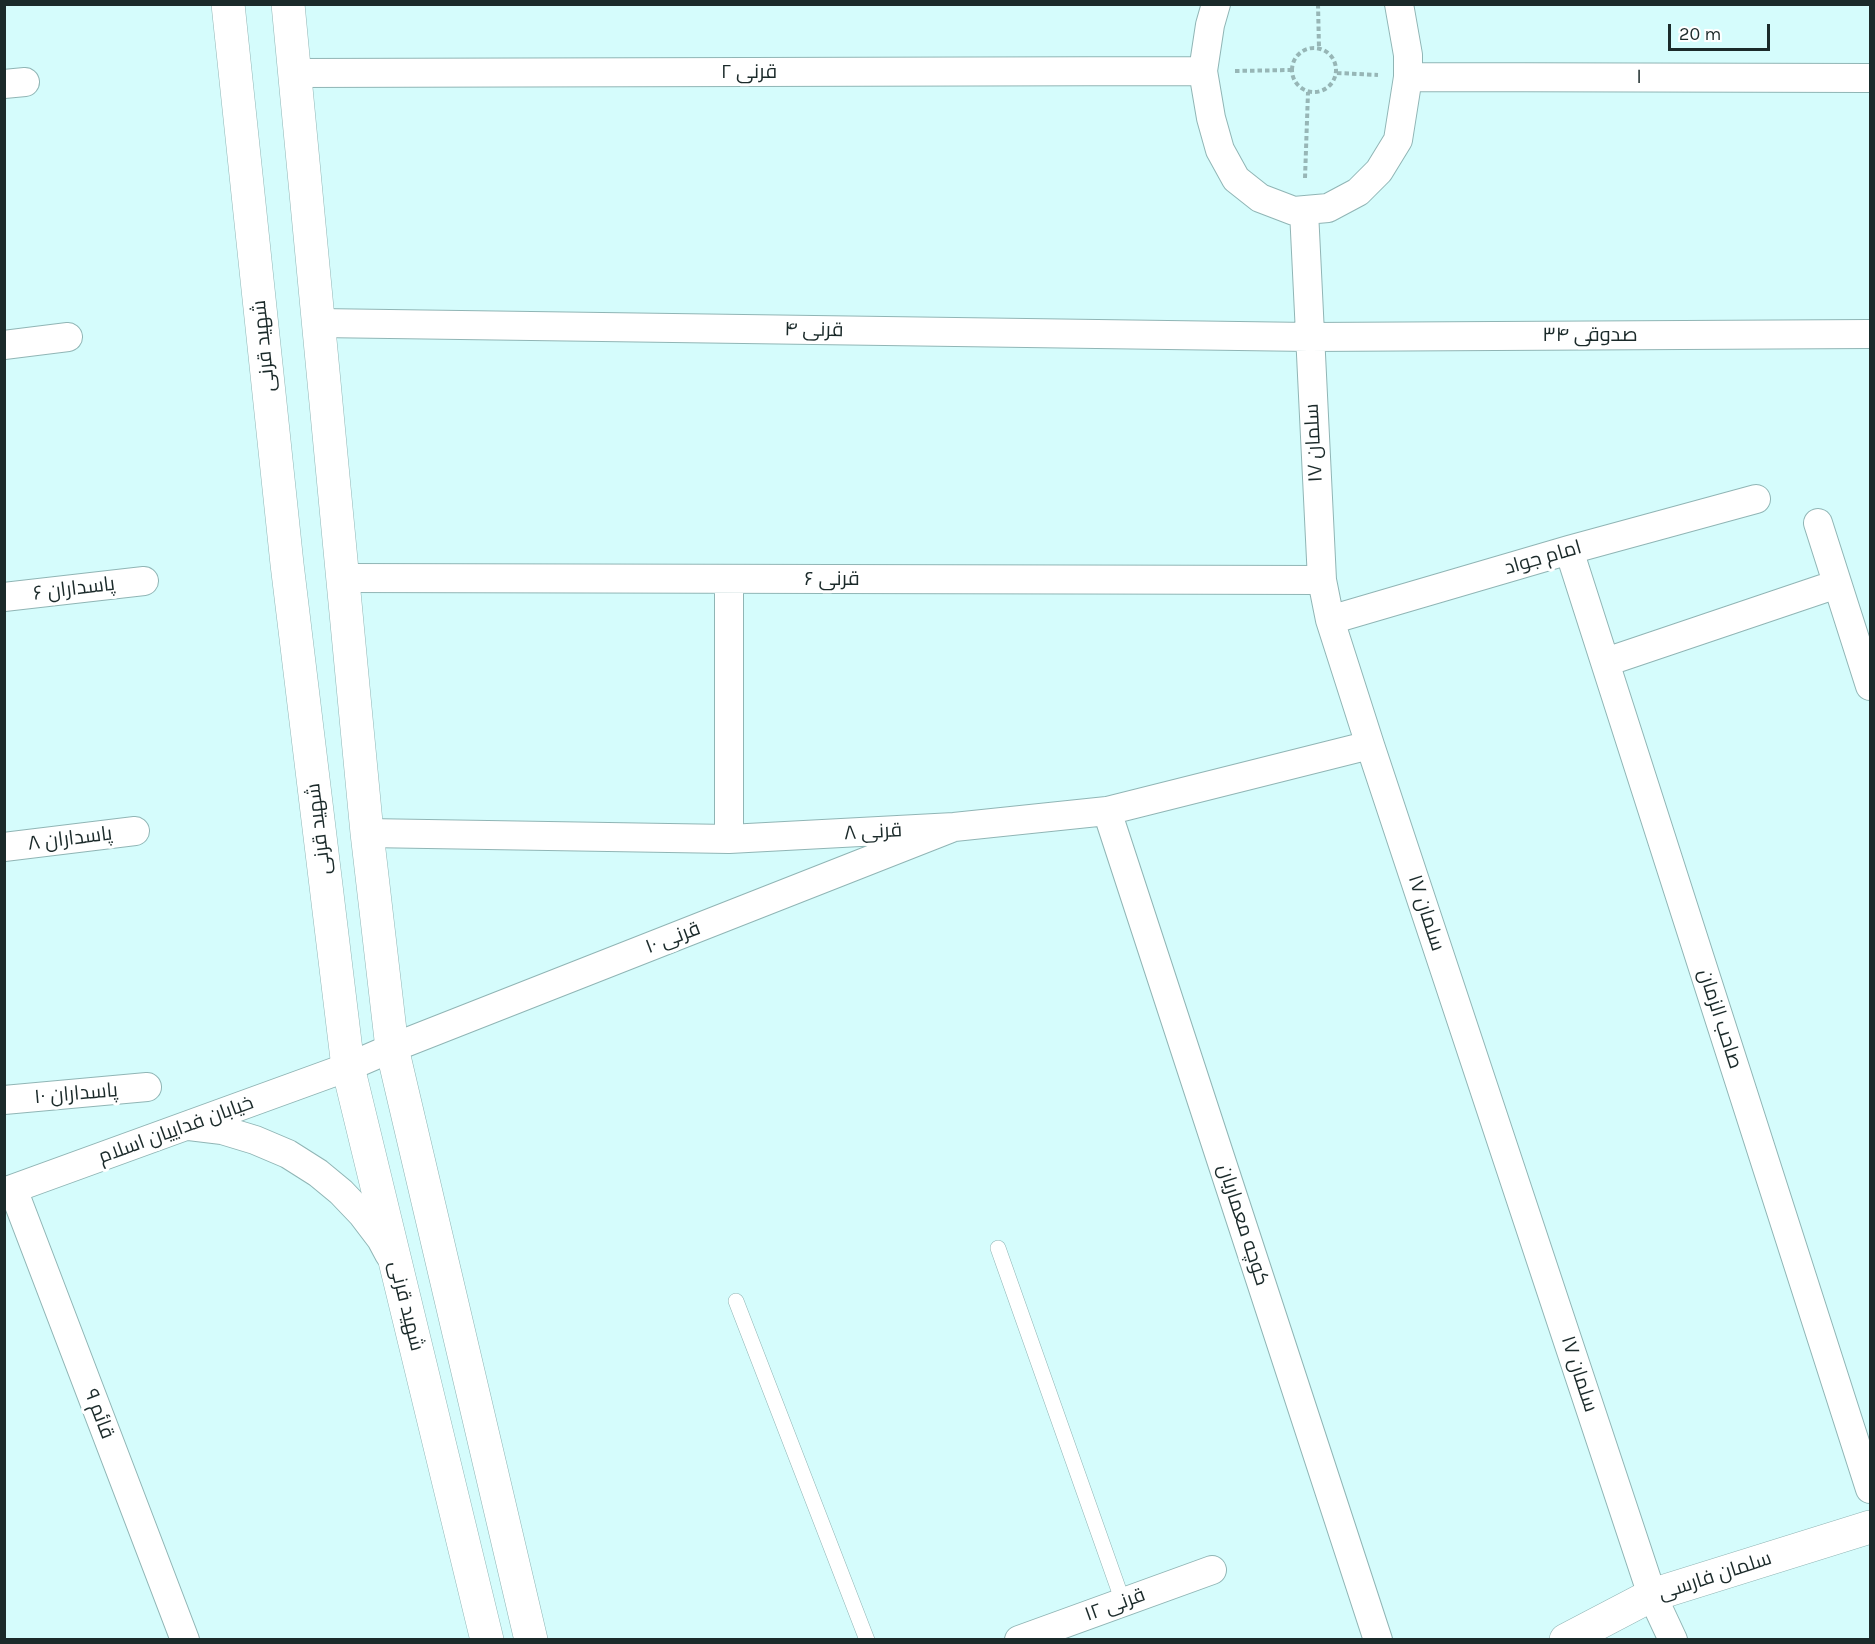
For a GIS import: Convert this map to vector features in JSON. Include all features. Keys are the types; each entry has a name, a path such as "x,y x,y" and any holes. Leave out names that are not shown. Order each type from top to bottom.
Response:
{"main road":[{"name":"شهید قرنی","path":"228,4 287,564 348,1067 487,1640"},
{"path":"288,4 368,833 392,1048 531,1640"},
{"name":"سلمان فارسی","path":"1566,1640 1652,1596 1870,1527"}],"street":[{"path":"1216,4 1210,25 1203,71 1210,118 1220,150 1236,179 1260,198 1294,211 1328,208 1358,192 1379,171 1398,140 1408,76 1408,55 1399,4"},
{"name":"قرنی ۲","path":"294,73 1203,71"},
{"name":"۱","path":"1408,76 1870,78"},
{"name":"سلمان ۱۷","path":"1304,210 1322,580 1330,620 1652,1596 1672,1640"},
{"name":"قرنی ۴","path":"319,323 1309,337"},
{"name":"صدوقی ۳۴","path":"1309,337 1870,334"},
{"path":"4,345 68,338"},
{"name":"امام جواد","path":"1330,620 1569,550 1756,499"},
{"path":"1818,523 1838,584 1865,648 1870,686"},
{"name":"صاحب الزمان","path":"1569,550 1870,1489"},
{"name":"قرنی ۶","path":"343,578 1322,580"},
{"path":"729,579 729,839"},
{"name":"پاسداران ۶","path":"4,597 144,580"},
{"path":"1606,663 1838,584"},
{"name":"قرنی ۸","path":"368,833 729,839 954,827 1107,811 1370,745"},
{"name":"کوچه معماریان","path":"1107,811 1378,1640"},
{"name":"قرنی ۱۰","path":"348,1067 954,827"},
{"name":"پاسداران ۸","path":"4,847 135,831"},
{"name":"خیابان فداییان اسلام","path":"9,1191 348,1067"},
{"name":"پاسداران ۱۰","path":"4,1101 147,1087"},
{"path":"187,1126 222,1130 255,1140 288,1154 318,1173 341,1192 362,1215 381,1239 396,1266"},
{"name":"قائم ۹","path":"9,1191 185,1640"},
{"name":"قرنی ۱۲","path":"1019,1640 1212,1570"}],"lane":[{"path":"998,1248 1123,1602"},
{"path":"736,1301 867,1640"}],"path":[{"path":"1318,4 1319,48"},
{"path":"1319,48 1329,53 1335,62 1337,73 1331,85 1321,92 1308,92 1295,84 1291,70 1295,57 1305,49 1319,48"},
{"path":"1203,71 1291,70"},
{"path":"1337,73 1408,76"},
{"path":"1304,210 1308,92"}]}
